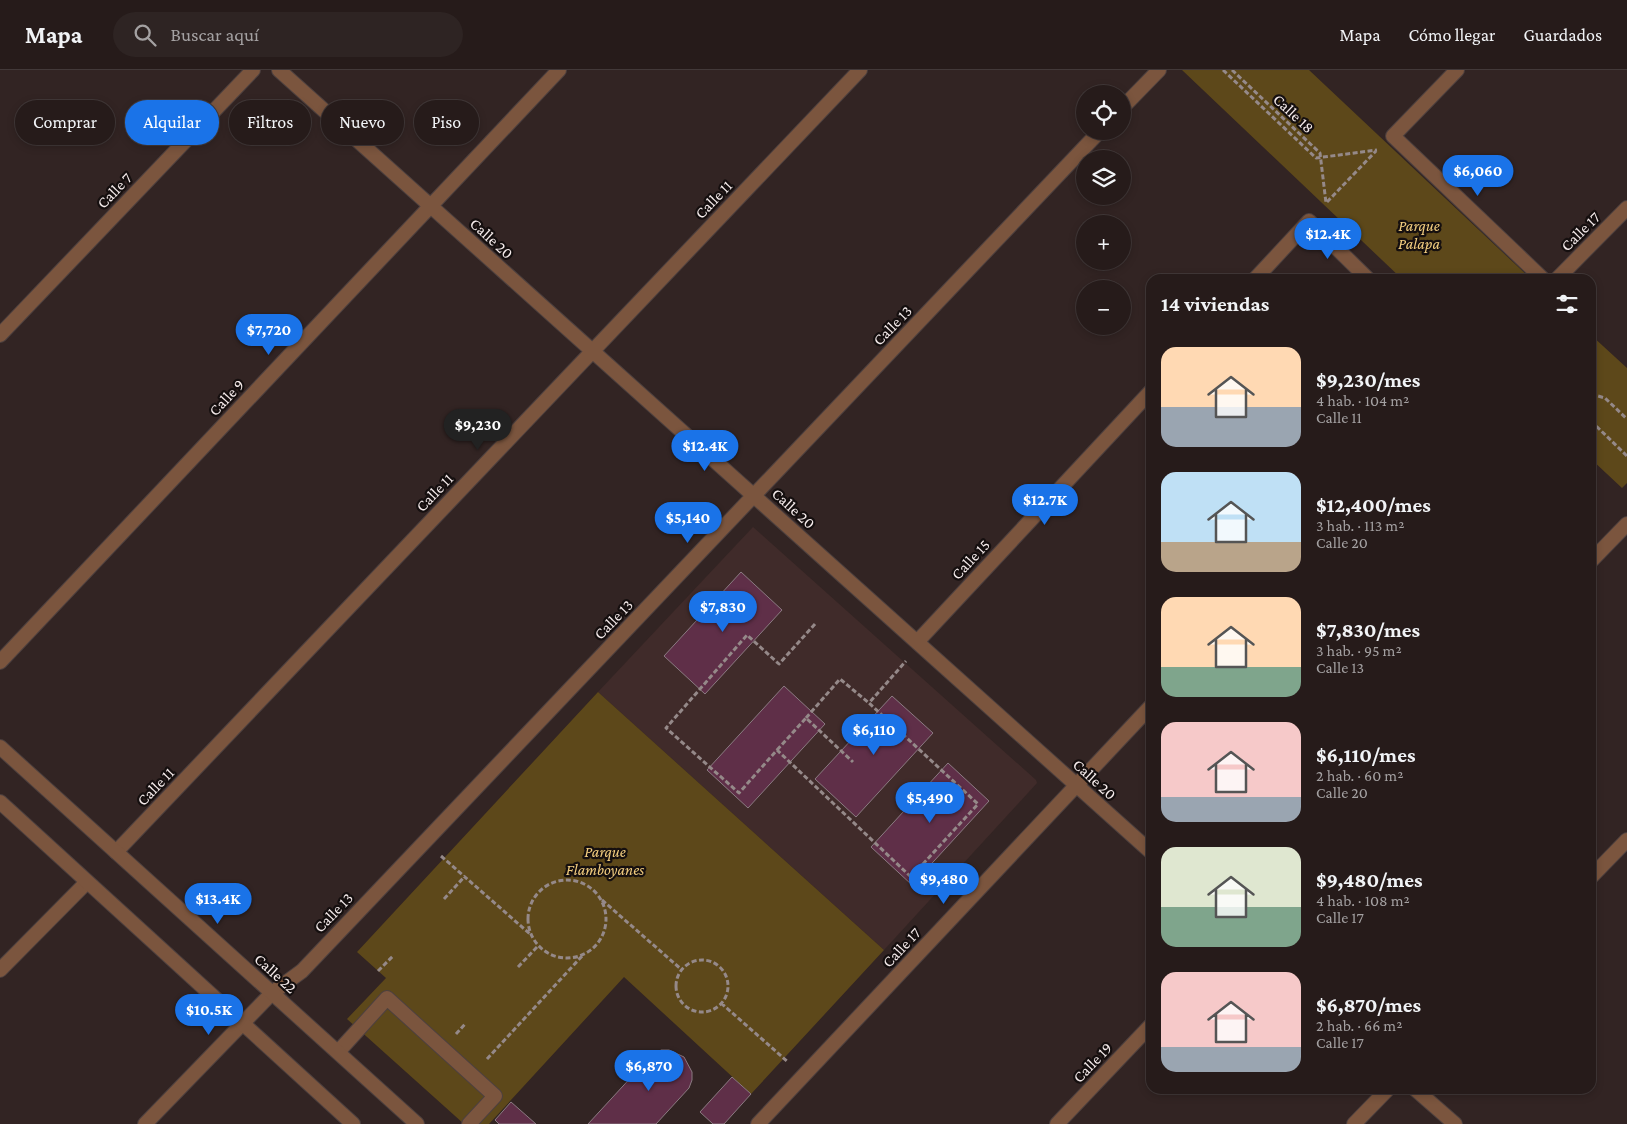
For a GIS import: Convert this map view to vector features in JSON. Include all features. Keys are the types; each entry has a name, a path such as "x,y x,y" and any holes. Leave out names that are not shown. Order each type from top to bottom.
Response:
{"street":[{"name":"Calle 7","path":"0,335 253,70"},
{"name":"Calle 20","path":"279,70 1146,847"},
{"name":"Calle 9","path":"0,662 559,70"},
{"name":"Calle 11","path":"116,852 860,70"},
{"path":"1131,98 1158,70"},
{"path":"1457,70 1393,136 1538,274"},
{"name":"Calle 13","path":"145,1124 272,993 302,971 1091,140"},
{"name":"Calle 17","path":"1562,274 1627,208"},
{"path":"1260,274 1309,221 1363,274"},
{"name":"Calle 15","path":"917,642 1146,395"},
{"path":"1596,556 1627,524"},
{"name":"Calle 17","path":"758,1124 1146,711"},
{"name":"Calle 22","path":"0,747 417,1124"},
{"path":"0,802 353,1124"},
{"path":"1596,872 1627,840"},
{"path":"0,970 87,882"},
{"path":"338,1052 387,998 495,1096 469,1124"},
{"name":"Calle 19","path":"1057,1124 1146,1030"},
{"path":"1354,1124 1383,1094"},
{"path":"1421,1094 1455,1124"}],"path":[{"name":"Calle 18","path":"1223,70 1316,158 1321,157 1320,153 1232,70"},
{"path":"1376,150 1326,203 1321,157 1376,150"},
{"path":"1596,395 1605,398 1627,419"},
{"path":"1596,426 1627,456"},
{"path":"778,750 911,877 978,804 840,679 739,793 666,728 747,635 779,664 815,624"},
{"path":"868,703 906,661"},
{"path":"806,718 853,762"},
{"path":"441,855 531,935 538,946 548,953 572,958 584,954"},
{"path":"444,899 465,876"},
{"path":"531,935 528,923 528,909 534,898 542,888 554,882 574,880 592,888 600,898 682,970"},
{"path":"484,1061 584,954 595,946 604,929 605,910 600,898"},
{"path":"518,967 538,946"},
{"path":"378,971 393,956"},
{"path":"703,961 718,967 727,980 726,996 721,1003 714,1009 706,1012 689,1009 678,995 676,986 682,970 695,962 703,961"},
{"path":"721,1003 788,1062"}],"shaded area":[{"path":"753,527 1036,780 1037,783 884,950 598,692"}],"green space":[{"name":"Parque Palapa","path":"1182,70 1309,70 1526,274 1397,274"},
{"path":"1596,340 1627,368 1627,483 1622,488 1596,464"},
{"name":"Parque Flamboyanes","path":"598,692 884,950 751,1094 624,977 489,1124 464,1124 347,1019 386,978 357,952"}],"building":[{"path":"741,572 782,610 705,694 664,656"},
{"path":"784,686 825,724 748,808 707,770"},
{"path":"892,696 933,733 856,817 815,779"},
{"path":"948,763 989,801 912,885 871,847"},
{"path":"661,1050 669,1050 684,1057 692,1072 692,1080 689,1088 656,1124 588,1124 647,1060"},
{"path":"732,1077 751,1094 724,1124 713,1124 700,1112"},
{"path":"511,1102 536,1124 499,1124 495,1120"}]}
